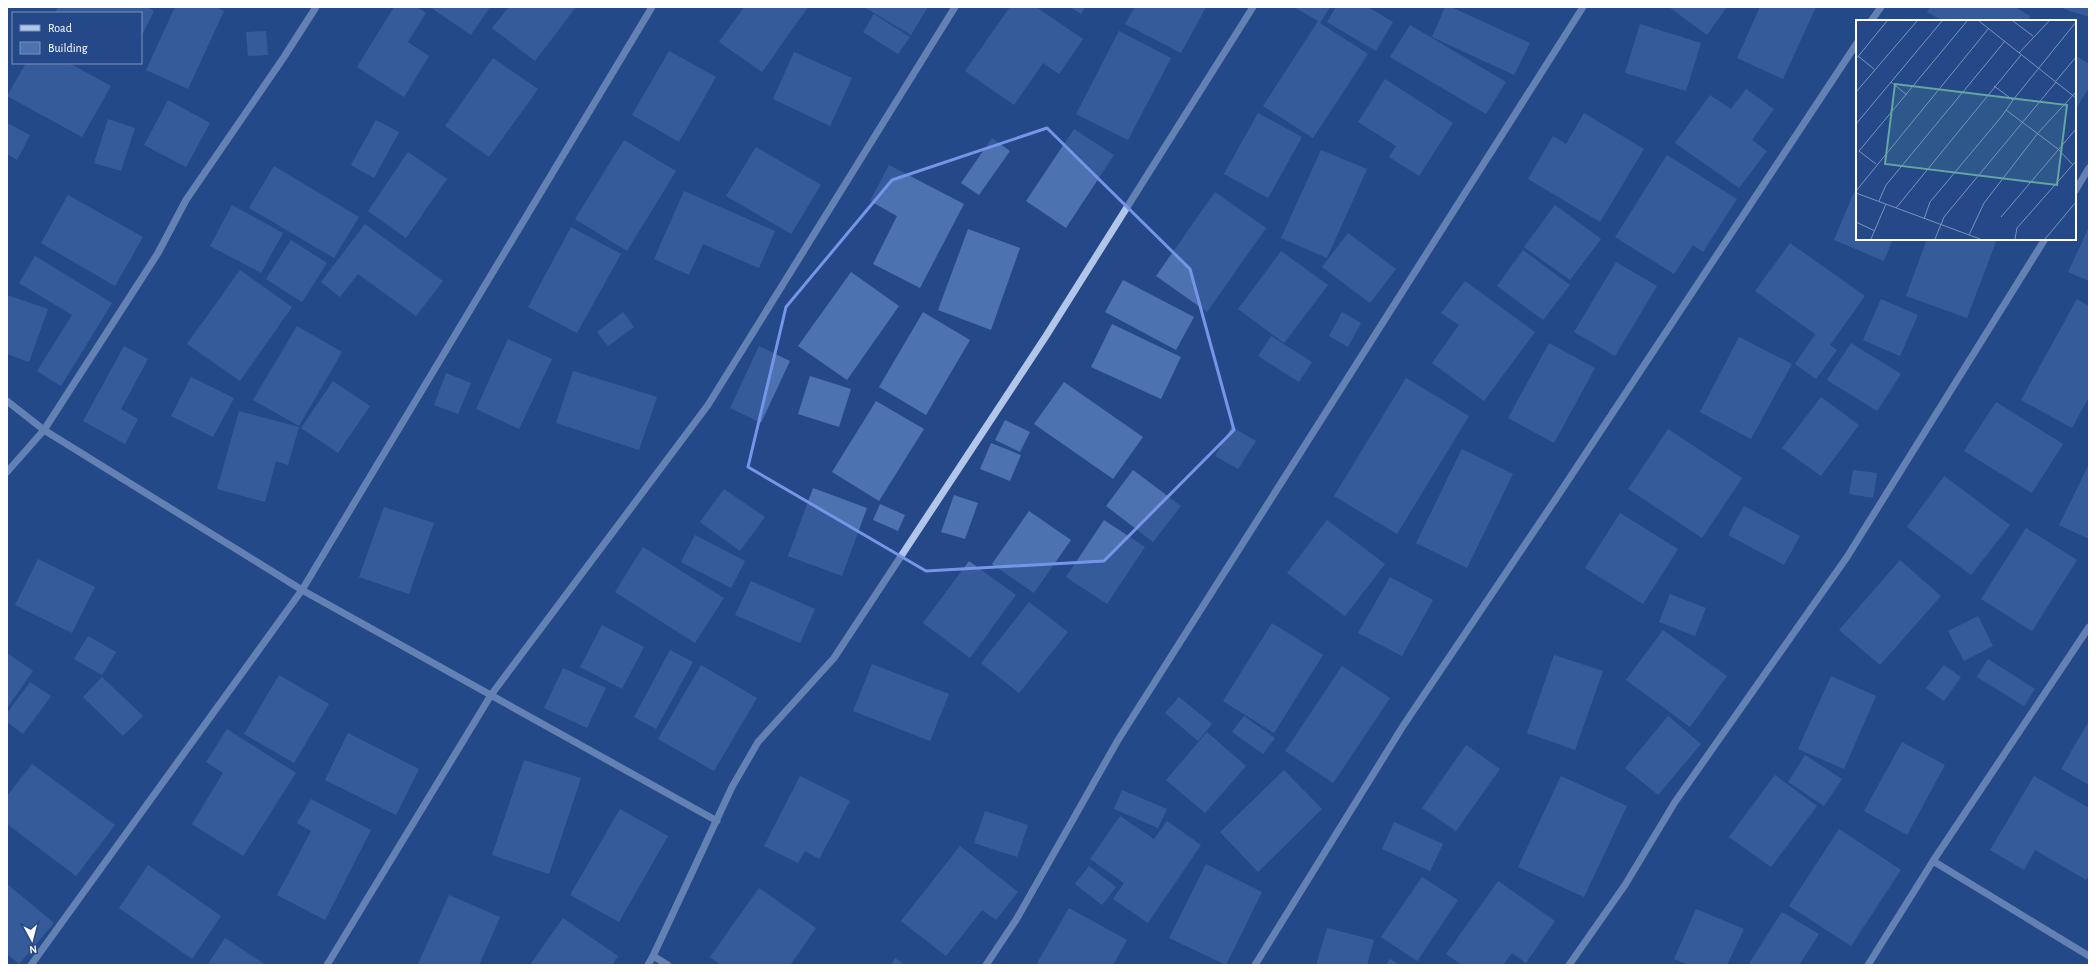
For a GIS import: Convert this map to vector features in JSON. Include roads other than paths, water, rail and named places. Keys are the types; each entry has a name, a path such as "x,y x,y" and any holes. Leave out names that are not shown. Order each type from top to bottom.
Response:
{"street":[{"path":"7,472 44,430 158,253 186,200 284,57 316,7"},
{"path":"31,965 302,590 652,7"},
{"path":"327,965 491,695 708,405 956,7"},
{"path":"648,965 732,787 758,742 834,658 1046,336 1253,7"},
{"path":"986,965 1016,920 1118,740 1583,7"},
{"path":"1872,20 1881,7"},
{"path":"1255,965 1403,726 1562,491 1856,45"},
{"path":"2076,189 2089,168"},
{"path":"1569,965 1625,885 1675,802 1847,557 2044,240"},
{"path":"7,401 44,430 302,590 717,821"},
{"path":"1868,965 1933,860 2089,627"},
{"path":"1933,860 2089,956"},
{"path":"653,956 668,965"}]}
